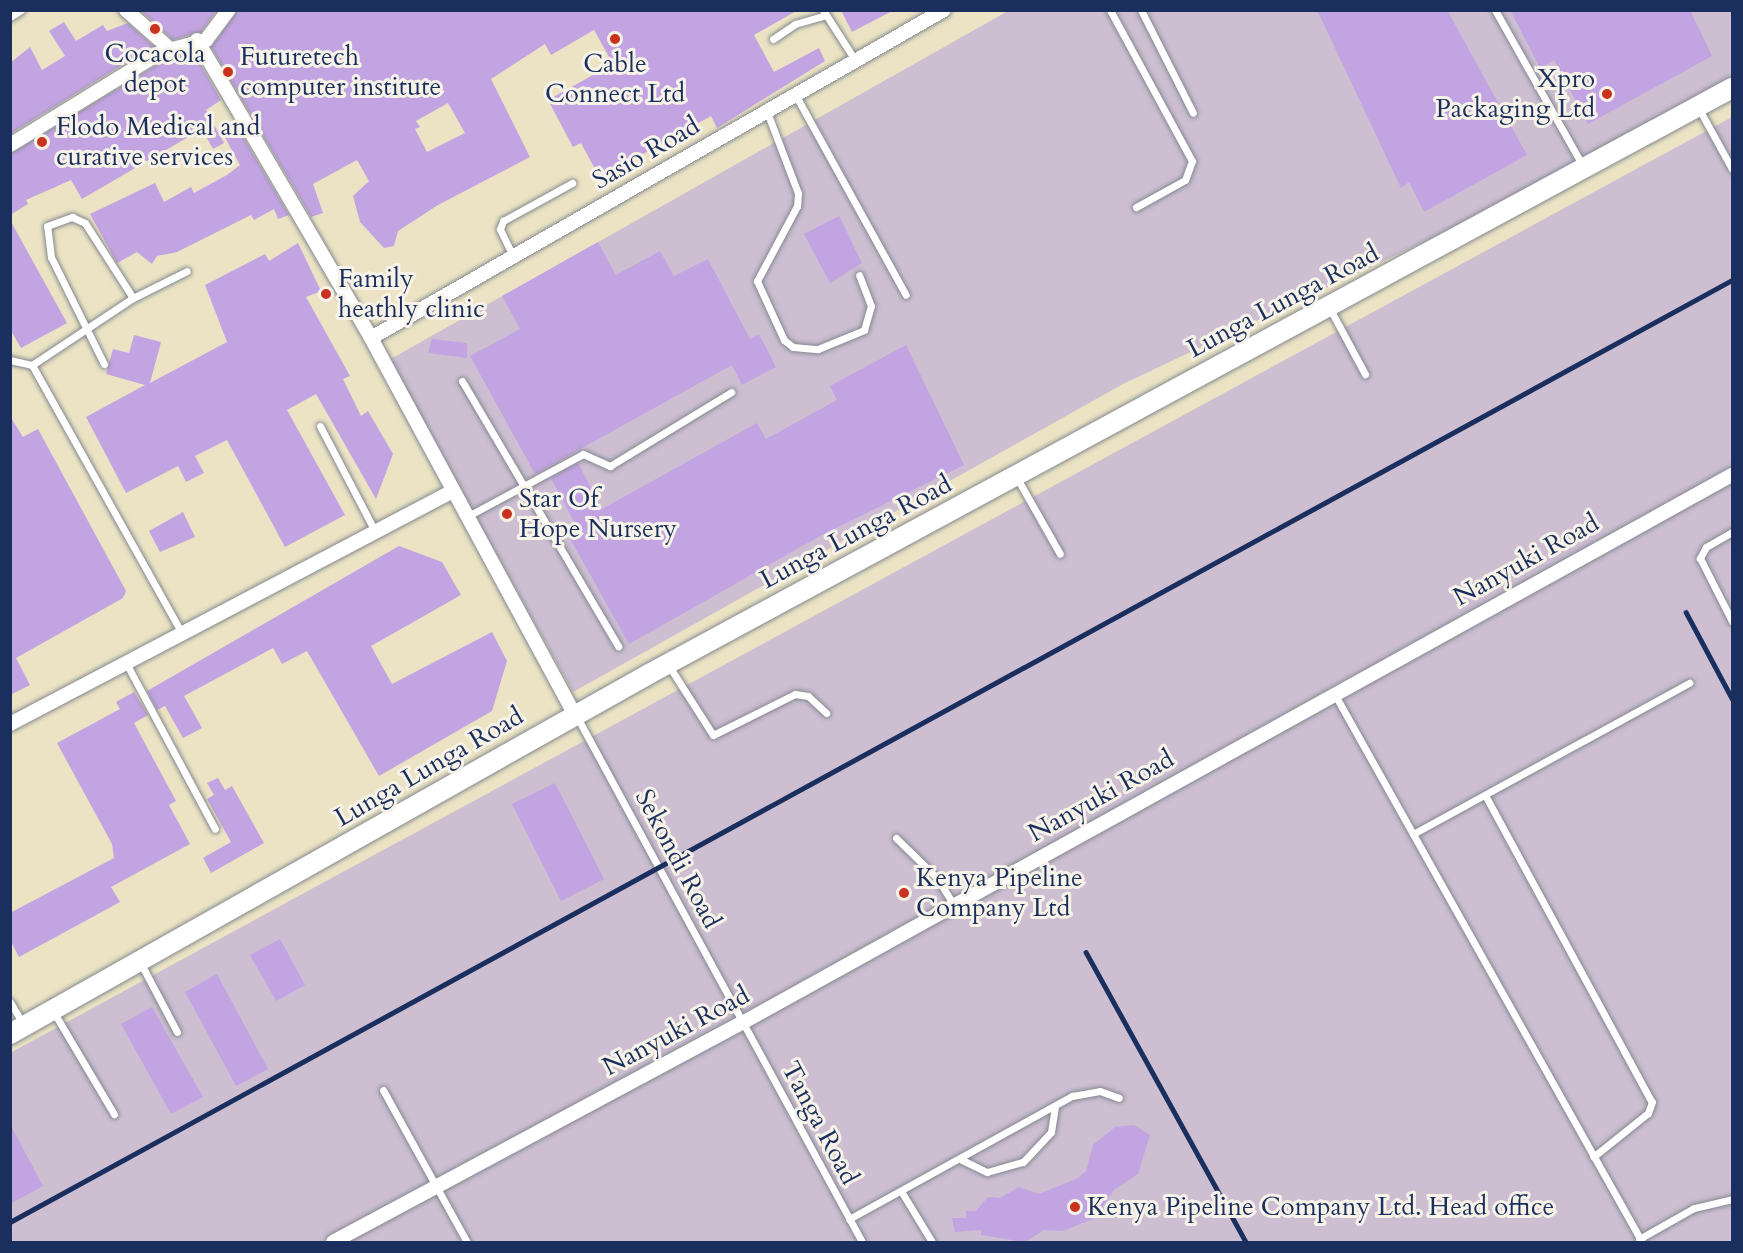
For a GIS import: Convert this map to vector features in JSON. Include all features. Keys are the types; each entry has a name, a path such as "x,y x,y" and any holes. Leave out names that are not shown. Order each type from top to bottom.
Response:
{"main road":[{"name":"Lunga Lunga Road","path":"18,1030 575,715 1732,88"}],"street":[{"path":"126,10 171,50"},
{"path":"10,145 171,50 197,40 206,40 229,10"},
{"name":"Sasio Road","path":"371,338 944,10"},
{"path":"197,40 371,338 575,715"},
{"name":"Nanyuki Road","path":"333,1242 742,1023 1334,693 1732,475"},
{"path":"10,724 181,632 453,491"}],"lane":[{"path":"10,17 21,10"},
{"path":"1110,10 1192,161 1185,180 1136,207"},
{"path":"1141,10 1192,113"},
{"path":"1496,10 1584,169"},
{"path":"773,39 795,24 825,13 855,60"},
{"path":"796,96 906,295"},
{"path":"1697,107 1732,169"},
{"path":"767,112 798,193 797,206 757,281 784,340 793,347 818,349 864,330 871,306 859,275"},
{"path":"513,256 500,229 503,221 572,183"},
{"path":"104,364 51,256 47,226 72,218 86,223 133,298"},
{"path":"10,360 32,365 133,298 188,271"},
{"path":"1329,307 1365,374"},
{"path":"32,365 181,632"},
{"path":"462,381 618,646"},
{"path":"468,516 583,454 610,466 731,392"},
{"path":"320,426 375,531"},
{"path":"1016,476 1060,554"},
{"path":"1732,532 1706,547 1700,558 1732,621"},
{"path":"126,663 214,829"},
{"path":"668,664 713,735 795,694 808,696 826,713"},
{"path":"1413,834 1689,683"},
{"path":"1334,693 1640,1240 1694,1208 1732,1198"},
{"name":"Sekondi Road","path":"575,715 742,1023"},
{"path":"1485,795 1652,1102 1648,1113 1593,1157"},
{"path":"896,838 937,878 954,905"},
{"path":"140,962 177,1032"},
{"path":"10,1002 18,1030"},
{"path":"53,1011 114,1114"},
{"name":"Tanga Road","path":"742,1023 862,1242"},
{"path":"383,1090 467,1242"},
{"path":"849,1219 1055,1106 1088,1092 1119,1098"},
{"path":"960,1159 987,1172 1023,1162 1051,1132 1055,1106"},
{"path":"901,1191 932,1242"}],"shaded area":[{"path":"1008,11 1732,11 1732,79 1449,230 1123,384 573,692 389,360"},
{"path":"1732,117 1732,1242 11,1242 10,1053"}],"building":[{"path":"140,10 217,10 201,32 173,40"},
{"path":"238,10 798,10 754,35 774,72 819,48 825,61 717,128 711,116 600,178 581,143 573,147 548,100 613,64 594,30 551,55 545,44 491,79 530,157 438,205 398,231 394,246 384,248 360,222 353,196 369,181 357,160 313,184 323,213 311,217 211,47","holes":["448,103 465,133 427,152 415,129 420,127 416,121"]},
{"path":"841,10 894,10 852,32"},
{"path":"1317,10 1447,10 1527,155 1424,212 1409,182 1401,188"},
{"name":"Xpro Packaging Ltd","path":"1510,10 1690,10 1712,56 1588,124 1554,60 1540,68"},
{"path":"64,22 76,41 103,25 107,31 128,23 153,46 10,134 10,63 30,47 42,70 65,56 49,31"},
{"path":"194,53 221,100 206,110 224,143 213,149 202,129 82,199 71,180 26,200 28,204 10,215 10,154 165,60"},
{"path":"236,125 289,215 278,219 274,209 254,220 251,215 177,252 157,256 152,264 137,252 117,263 90,214 155,183 164,202 191,187 194,193 227,175 240,165 222,132"},
{"path":"839,216 862,263 830,283 804,234"},
{"path":"10,220 67,323 21,348 10,329"},
{"path":"598,242 616,275 660,251 674,276 708,259 750,339 759,334 776,367 742,385 732,365 535,474 470,356 520,329 502,296"},
{"path":"298,243 321,291 306,297 350,376 343,379 361,416 368,411 393,454 376,499 316,394 287,410 345,515 285,547 227,440 195,456 204,473 186,482 178,466 126,493 86,417 145,385 106,374 113,349 129,353 134,335 161,342 150,383 227,342 205,285 265,254 269,261"},
{"path":"432,339 467,343 467,358 428,353"},
{"path":"906,345 964,465 820,536 629,644 565,530 575,524 551,478 578,463 602,509 757,423 766,439 837,400 830,386"},
{"path":"10,416 23,437 38,429 126,591 123,598 16,658 30,685 10,695"},
{"path":"183,512 195,537 160,552 149,531"},
{"path":"399,546 442,562 461,595 371,646 392,684 492,632 507,661 492,711 379,776 307,651 282,664 273,648 184,696 202,728 183,738 165,706 157,710 147,691"},
{"path":"134,692 148,715 134,723 176,801 169,805 190,844 111,887 120,902 19,957 10,940 10,913 114,858 112,844 57,743 120,709 116,702"},
{"path":"218,778 225,790 232,786 264,843 211,873 203,858 231,842 207,799 214,795 207,783"},
{"path":"555,783 604,879 561,901 512,804"},
{"path":"280,939 305,985 276,1001 250,955"},
{"path":"217,974 268,1069 236,1086 185,992"},
{"path":"152,1007 203,1097 171,1114 121,1024"},
{"path":"10,1124 43,1186 10,1204"},
{"path":"1134,1125 1150,1135 1138,1174 1114,1190 1095,1218 1063,1231 1044,1230 1025,1242 981,1235 981,1230 955,1232 952,1218 966,1218 966,1211 976,1211 988,1197 1000,1198 1019,1187 1039,1194 1078,1178 1086,1171 1093,1145 1115,1127"}],"railway":[{"path":"10,1222 1732,280"},
{"path":"1686,612 1732,698"},
{"path":"1086,952 1246,1242"}],"place":[{"name":"Cocacola depot","path":"155,29"},
{"name":"Cable Connect Ltd","path":"615,39"},
{"name":"Futuretech computer institute","path":"228,72"},
{"name":"Xpro Packaging Ltd","path":"1607,94"},
{"name":"Flodo Medical and curative services","path":"42,142"},
{"name":"Family heathly clinic","path":"326,294"},
{"name":"Star Of Hope Nursery","path":"507,514"},
{"name":"Kenya Pipeline Company Ltd","path":"904,893"},
{"name":"Kenya Pipeline Company Ltd. Head office","path":"1075,1207"}]}
